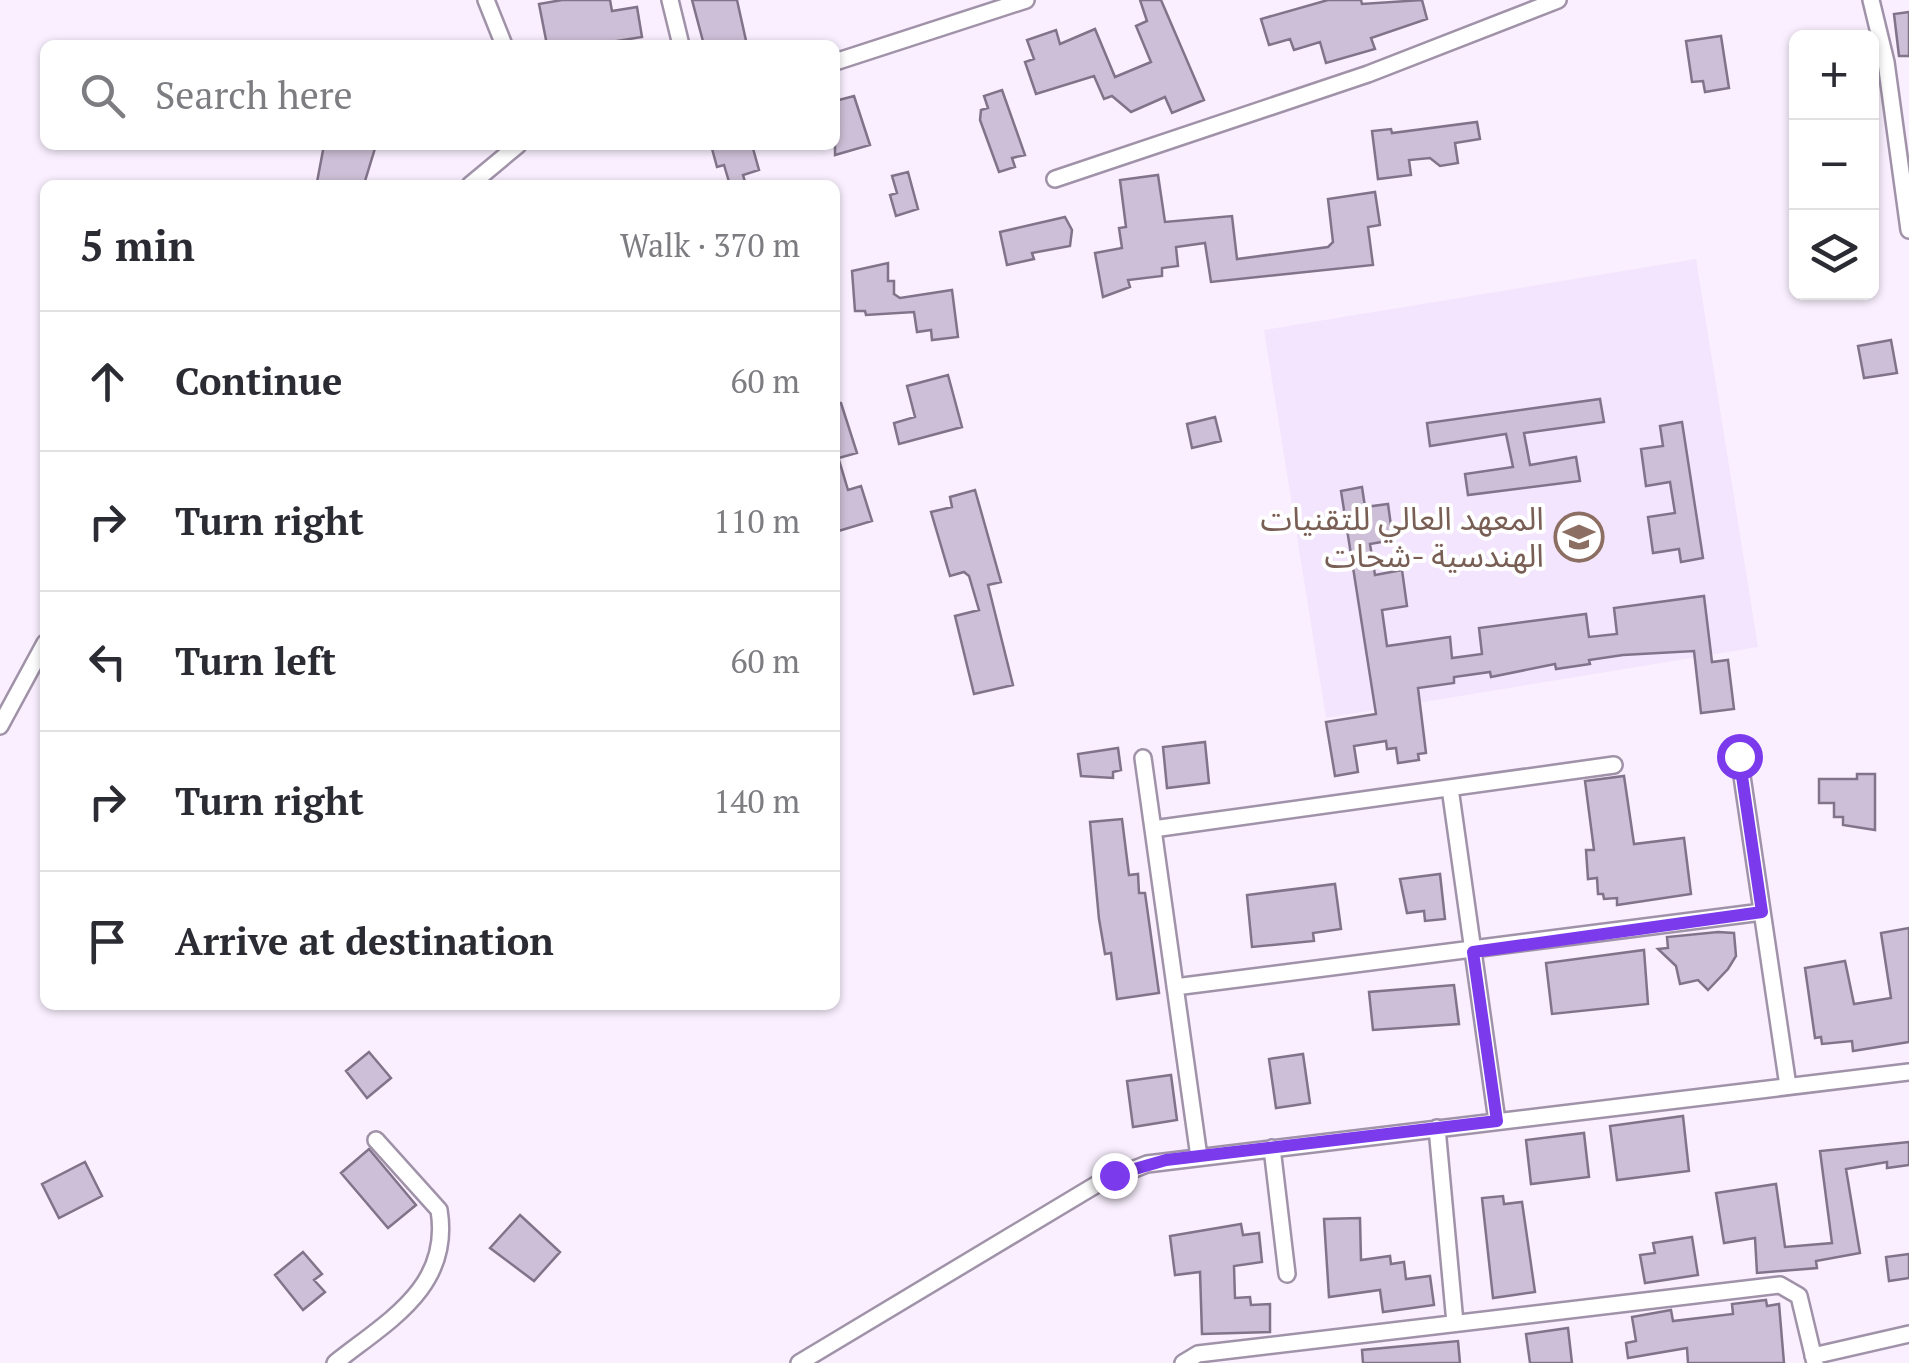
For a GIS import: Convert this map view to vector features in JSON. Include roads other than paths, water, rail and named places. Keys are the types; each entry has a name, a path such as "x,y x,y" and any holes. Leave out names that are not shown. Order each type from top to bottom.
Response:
{"street":[{"path":"486,0 502,40"},
{"path":"670,0 679,40"},
{"path":"840,60 1026,0"},
{"path":"1055,179 1368,74 1558,0"},
{"path":"1871,0 1886,62 1909,230"},
{"path":"476,180 512,150"},
{"path":"0,726 40,652"},
{"path":"1739,756 1788,1086"},
{"path":"1142,758 1199,1156"},
{"path":"1153,829 1614,765"},
{"path":"1450,788 1497,1121"},
{"path":"1175,987 1473,952 1762,912"},
{"path":"799,1363 1099,1182 1147,1164 1909,1072"},
{"path":"1437,1128 1455,1323"},
{"path":"335,1363 414,1302 436,1256 439,1210 376,1140"},
{"path":"1272,1148 1287,1274"},
{"path":"1183,1363 1198,1354 1780,1284 1799,1296 1814,1360 1909,1334"}],"place":[{"name":"المعهد العالي للتقنيات الهندسية -شحات","path":"1579,537"}]}
